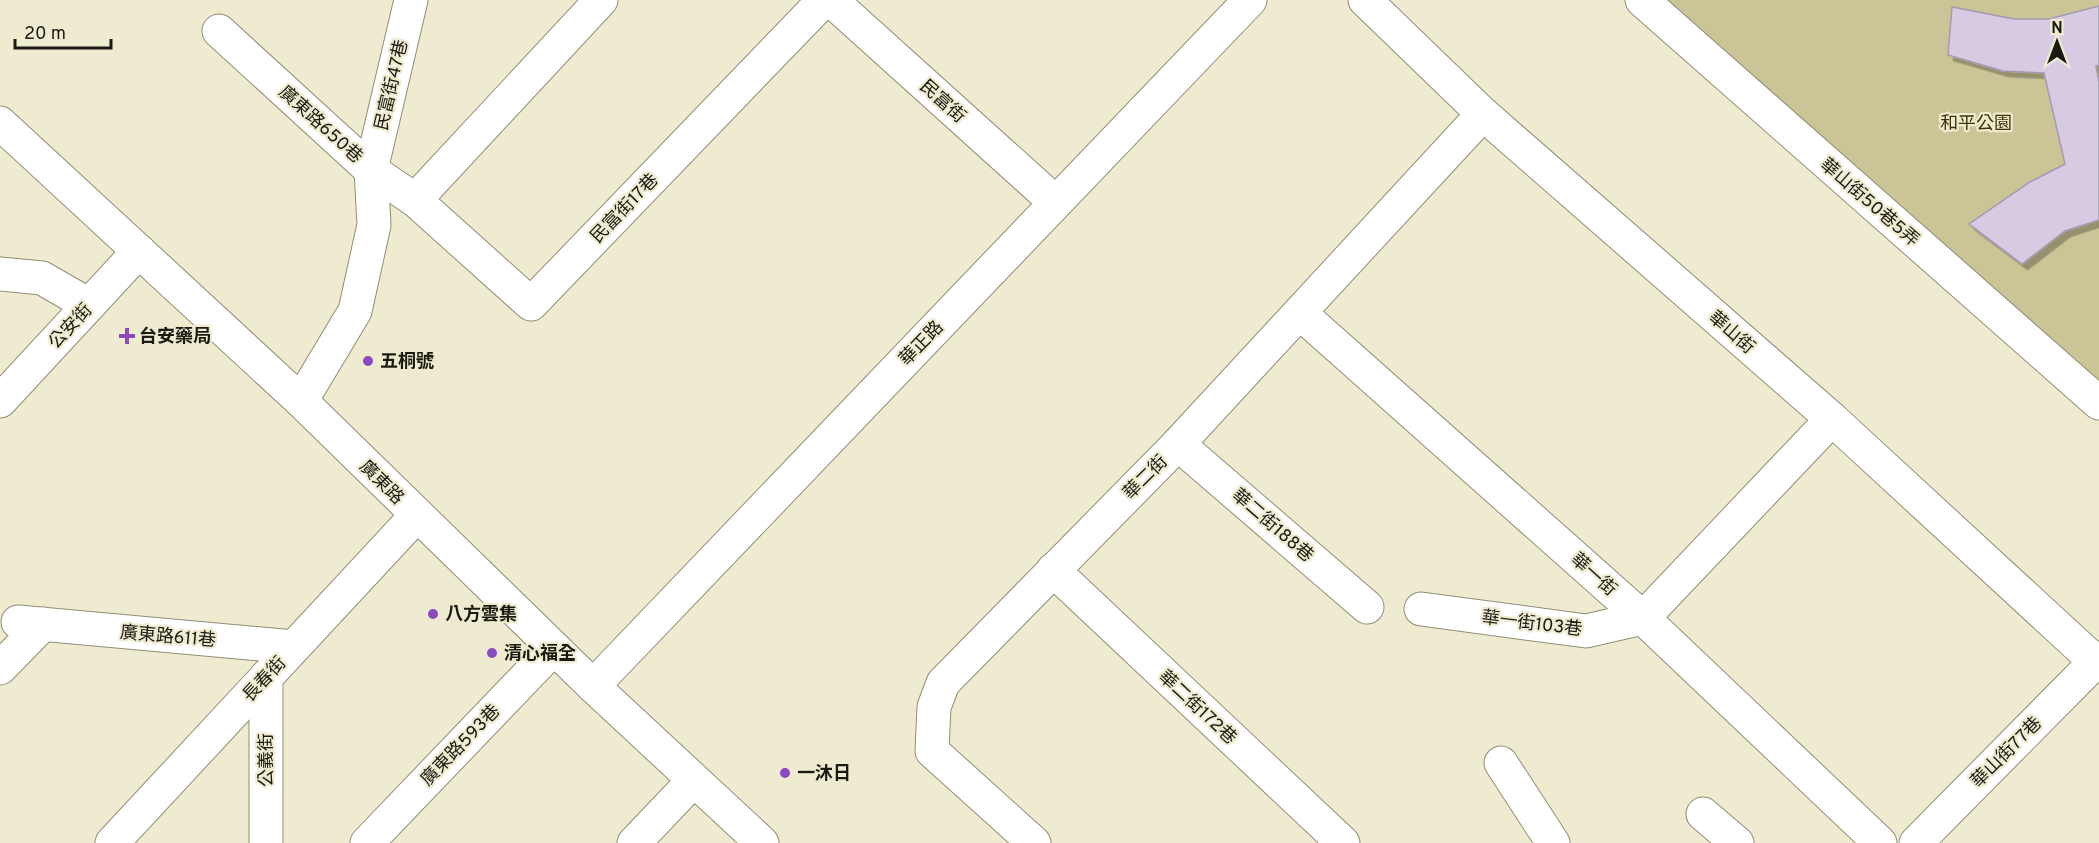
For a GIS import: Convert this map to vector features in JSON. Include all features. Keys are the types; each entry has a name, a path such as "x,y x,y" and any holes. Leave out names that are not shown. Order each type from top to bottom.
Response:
{"street":[{"name":"民富街47巷","path":"372,170 411,0"},
{"path":"415,200 601,0"},
{"name":"民富街17巷","path":"372,170 415,200 531,304 824,0"},
{"name":"民富街","path":"831,0 1055,202"},
{"name":"華正路","path":"593,686 1250,0"},
{"name":"華山街","path":"1365,0 1484,114 1832,419 2098,662"},
{"name":"華山街50巷5弄","path":"1642,0 2099,403"},
{"name":"廣東路650巷","path":"219,32 372,170 374,225 355,311 301,401"},
{"name":"華二街","path":"1034,843 932,751 934,707 943,683 1178,444 1484,114"},
{"name":"廣東路","path":"0,123 301,401 416,516 593,686 762,843"},
{"name":"公安街","path":"0,401 140,251"},
{"path":"0,274 42,278 89,305"},
{"name":"華一街","path":"1300,313 1643,618 1880,843"},
{"path":"1643,618 1832,419"},
{"name":"華二街188巷","path":"1178,444 1367,607"},
{"name":"長春街","path":"112,843 416,516"},
{"name":"華二街172巷","path":"1053,570 1342,843"},
{"name":"華一街103巷","path":"1421,609 1586,631 1643,618"},
{"name":"廣東路611巷","path":"0,668 30,623 294,647"},
{"name":"廣東路593巷","path":"367,843 554,648"},
{"name":"華山街77巷","path":"1916,843 2098,662"},
{"name":"公義街","path":"266,677 266,843"},
{"path":"1501,763 1554,843"},
{"path":"634,843 693,781"},
{"path":"1703,814 1737,843"}],"green space":[{"name":"和平公園","path":"1654,0 2099,0 2099,395"}],"building":[{"path":"2099,6 2099,65 2096,66 2099,82 2099,220 2065,231 2022,264 1969,224 2030,182 2065,164 2044,73 2003,71 1948,55 1952,7 2014,19 2049,19"}],"place":[{"name":"台安藥局","path":"127,336"},
{"name":"五桐號","path":"368,361"},
{"name":"八方雲集","path":"433,614"},
{"name":"清心福全","path":"492,653"},
{"name":"一沐日","path":"785,773"}]}
